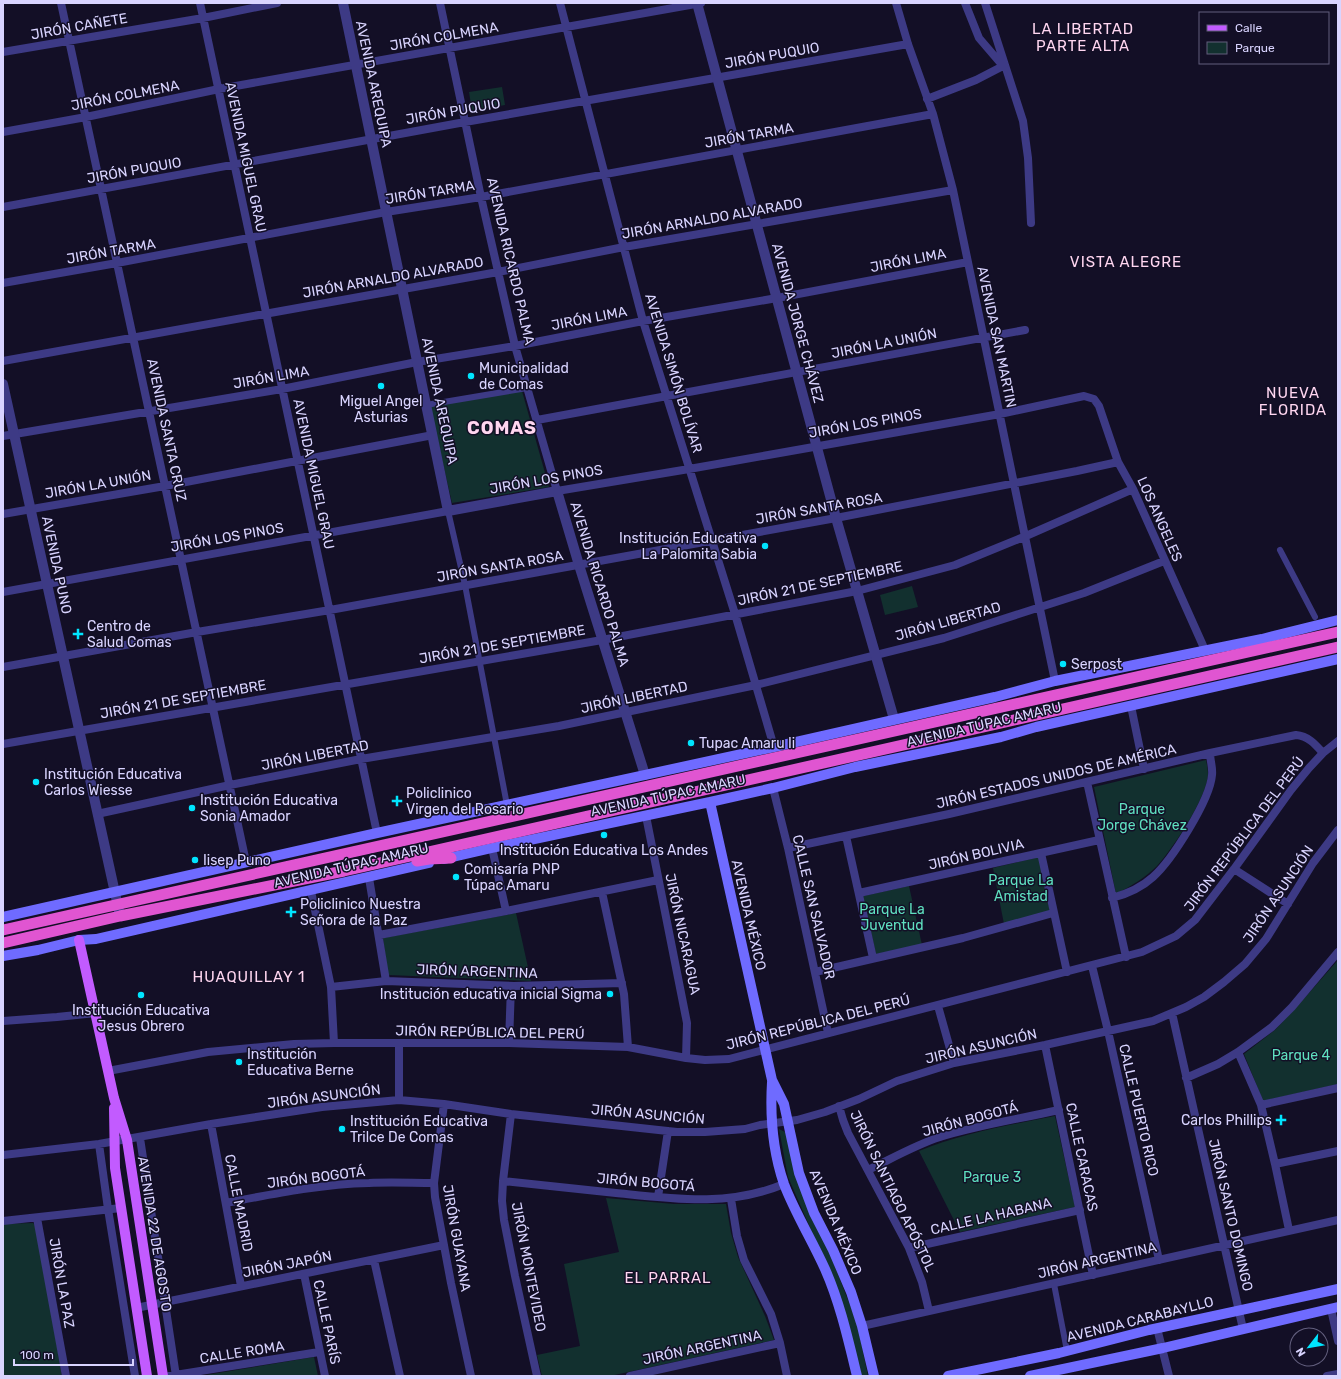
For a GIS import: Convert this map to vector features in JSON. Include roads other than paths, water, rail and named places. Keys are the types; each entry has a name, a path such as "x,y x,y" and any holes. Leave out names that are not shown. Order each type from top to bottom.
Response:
{"highway":[{"name":"AVENIDA TÚPAC AMARU","path":"3,930 1338,632"},
{"name":"AVENIDA TÚPAC AMARU","path":"3,944 120,916 142,913 344,871 1338,647"},
{"path":"344,871 352,873 429,859 452,858"}],"main road":[{"name":"AVENIDA TÚPAC AMARU","path":"3,917 377,833 774,747 995,697 1055,681 1262,639 1338,620"},
{"name":"AVENIDA TÚPAC AMARU","path":"3,956 38,950 79,940 96,939 368,878 492,848 773,788 855,767 1001,736 1338,659"},
{"name":"AVENIDA MÉXICO","path":"710,802 772,1080 784,1104 799,1173 814,1213 851,1292 862,1326 874,1376"},
{"name":"AVENIDA 22 DE AGOSTO","path":"79,940 114,1098 126,1140 163,1376"},
{"name":"AVENIDA MÉXICO","path":"772,1080 772,1123 779,1167 791,1200 825,1269 846,1328 857,1376"},
{"name":"AVENIDA 22 DE AGOSTO","path":"114,1098 113,1142 115,1168 147,1376"},
{"name":"AVENIDA CARABAYLLO","path":"948,1376 1067,1351 1239,1309 1338,1289"},
{"path":"1030,1376 1163,1348 1335,1308"}],"street":[{"name":"AVENIDA SANTA CRUZ","path":"61,3 246,862"},
{"name":"AVENIDA MIGUEL GRAU","path":"200,3 377,833"},
{"name":"JIRÓN CAÑETE","path":"3,52 203,18 277,3"},
{"name":"AVENIDA AREQUIPA","path":"343,3 448,510 465,585 507,805"},
{"name":"AVENIDA RICARDO PALMA","path":"440,3 481,197 515,346 579,565 645,775"},
{"name":"AVENIDA SIMÓN BOLÍVAR","path":"560,3 606,174 643,321 735,614 774,747"},
{"name":"JIRÓN COLMENA","path":"3,132 86,117 219,89 450,49 699,3"},
{"name":"AVENIDA JORGE CHÁVEZ","path":"699,3 756,223 798,373 836,518 894,719"},
{"name":"AVENIDA SAN MARTIN","path":"896,3 908,44 933,114 953,190 1055,681"},
{"path":"965,3 979,38 1004,66"},
{"path":"985,3 1004,66 1023,121 1028,166 1028,199 1031,223"},
{"name":"JIRÓN PUQUIO","path":"3,207 465,122 908,44"},
{"path":"927,99 976,80 1004,66"},
{"name":"JIRÓN TARMA","path":"3,283 386,212 481,197 933,114"},
{"name":"JIRÓN ARNALDO ALVARADO","path":"3,361 498,272 756,223 953,190"},
{"name":"JIRÓN LIMA","path":"3,436 282,389 418,362 515,346 643,321 777,298 968,262"},
{"name":"JIRÓN LA UNIÓN","path":"536,420 666,395 798,373 1025,330"},
{"name":"AVENIDA PUNO","path":"3,384 120,916"},
{"path":"426,405 527,388"},
{"name":"JIRÓN LOS PINOS","path":"3,592 314,536 448,510 1000,414 1084,396 1094,399"},
{"name":"LOS ANGELES","path":"1094,399 1099,406 1118,462 1133,489 1205,650"},
{"name":"JIRÓN LA UNIÓN","path":"3,514 298,462 433,435"},
{"name":"JIRÓN SANTA ROSA","path":"3,667 330,610 836,518 1118,462"},
{"name":"JIRÓN 21 DE SEPTIEMBRE","path":"3,744 602,640 857,591 955,565 1026,536 1133,489"},
{"path":"1280,550 1315,617"},
{"name":"JIRÓN LIBERTAD","path":"97,814 230,785 361,759 559,726 756,685 944,638 1084,593 1164,561"},
{"path":"1131,706 1144,769"},
{"name":"JIRÓN ESTADOS UNIDOS DE AMÉRICA","path":"788,848 1296,735 1312,741 1323,753"},
{"name":"JIRÓN REPÚBLICA DEL PERÚ","path":"108,1071 208,1052 294,1044 334,1043 509,1043 628,1047 686,1058 704,1060 729,1059 1092,966 1142,952 1176,936 1195,920 1291,790 1323,753 1338,741"},
{"path":"1112,898 1125,895 1140,887 1153,877 1166,862 1200,810 1208,791 1212,774 1210,753"},
{"path":"1087,782 1126,956"},
{"name":"CALLE SAN SALVADOR","path":"773,788 788,848 828,1033"},
{"name":"JIRÓN NICARAGUA","path":"646,816 682,992 687,1023 686,1058"},
{"name":"JIRÓN ASUNCIÓN","path":"3,1155 140,1138 211,1124 322,1107 399,1100 668,1131 725,1131 745,1129 772,1123 788,1122 825,1112 859,1099 897,1081 954,1063 1153,1021 1172,1014 1204,997 1224,982 1266,939 1313,863 1338,830"},
{"path":"846,836 873,958"},
{"name":"JIRÓN BOLIVIA","path":"859,893 1099,840"},
{"path":"492,848 506,911"},
{"path":"1041,853 1053,914 1067,972"},
{"path":"1234,869 1288,904"},
{"path":"368,878 386,981"},
{"path":"379,935 658,880"},
{"path":"311,890 331,987 334,1043"},
{"path":"602,892 624,994 628,1047"},
{"path":"815,972 963,938 1053,914"},
{"path":"1186,1078 1218,1064 1238,1052 1272,1027 1292,1007 1338,952"},
{"name":"CALLE PUERTO RICO","path":"1092,966 1159,1260"},
{"name":"JIRÓN ARGENTINA","path":"331,987 386,981 511,986 622,983"},
{"path":"509,1043 511,986"},
{"path":"938,1006 954,1063"},
{"path":"3,1021 96,1013"},
{"name":"JIRÓN SANTO DOMINGO","path":"1172,1014 1244,1329"},
{"path":"399,1043 399,1100"},
{"name":"CALLE CARACAS","path":"1045,1045 1094,1275"},
{"path":"1238,1052 1261,1105 1289,1230"},
{"path":"1261,1105 1338,1088"},
{"name":"JIRÓN GUAYANA","path":"444,1104 434,1184 435,1197 471,1376"},
{"name":"JIRÓN SANTIAGO APÓSTOL","path":"838,1106 843,1120 909,1248 922,1282 929,1311"},
{"name":"JIRÓN BOGOTÁ","path":"868,1170 914,1147 939,1138 966,1130 1059,1110"},
{"name":"JIRÓN MONTEVIDEO","path":"511,1114 502,1200 504,1220 537,1376"},
{"name":"CALLE MADRID","path":"211,1124 241,1286"},
{"path":"658,1197 668,1131"},
{"name":"AVENIDA 22 DE AGOSTO","path":"140,1138 174,1376"},
{"path":"99,1144 135,1376"},
{"path":"1275,1164 1338,1151"},
{"name":"JIRÓN BOGOTÁ","path":"503,1181 683,1200 731,1199 767,1191 784,1184"},
{"name":"JIRÓN BOGOTÁ","path":"226,1203 292,1190 338,1185 369,1183 434,1184"},
{"path":"731,1199 737,1236 744,1260 771,1314 780,1343 787,1376"},
{"path":"3,1221 121,1208"},
{"name":"CALLE LA HABANA","path":"909,1248 1080,1210"},
{"name":"JIRÓN LA PAZ","path":"37,1218 66,1376"},
{"name":"JIRÓN ARGENTINA","path":"862,1326 1338,1220"},
{"name":"JIRÓN JAPÓN","path":"136,1308 444,1245"},
{"path":"374,1260 400,1376"},
{"name":"CALLE PARÍS","path":"304,1274 325,1376"},
{"path":"1054,1284 1067,1351"},
{"path":"1335,1308 1338,1341"},
{"path":"1157,1328 1169,1376"},
{"name":"JIRÓN ARGENTINA","path":"630,1376 780,1343"},
{"name":"CALLE ROMA","path":"174,1376 319,1352"},
{"path":"1327,1376 1338,1374"}],"place":[{"name":"Municipalidad de Comas","path":"471,376"},
{"name":"Miguel Angel Asturias","path":"381,386"},
{"name":"Institución Educativa La Palomita Sabia","path":"765,546"},
{"name":"Centro de Salud Comas","path":"78,634"},
{"name":"Serpost","path":"1063,664"},
{"name":"Tupac Amaru Ii","path":"691,743"},
{"name":"Institución Educativa Carlos Wiesse","path":"36,782"},
{"name":"Policlinico Virgen del Rosario","path":"397,801"},
{"name":"Institución Educativa Sonia Amador","path":"192,808"},
{"name":"Institución Educativa Los Andes","path":"604,835"},
{"name":"Iisep Puno","path":"195,860"},
{"name":"Comisaría PNP Túpac Amaru","path":"456,877"},
{"name":"Policlinico Nuestra Señora de la Paz","path":"291,912"},
{"name":"Institución educativa inicial Sigma","path":"610,994"},
{"name":"Institución Educativa Jesus Obrero","path":"141,995"},
{"name":"Institución Educativa Berne","path":"239,1062"},
{"name":"Carlos Phillips","path":"1281,1120"},
{"name":"Institución Educativa Trilce De Comas","path":"342,1129"}],"district":[{"name":"LA LIBERTAD PARTE ALTA","path":"1083,38"},
{"name":"VISTA ALEGRE","path":"1126,262"},
{"name":"NUEVA FLORIDA","path":"1293,402"},
{"name":"COMAS","path":"502,428"},
{"name":"HUAQUILLAY 1","path":"249,977"},
{"name":"EL PARRAL","path":"668,1278"}],"park label":[{"name":"Parque Jorge Chávez","path":"1142,818"},
{"name":"Parque La Amistad","path":"1021,888"},
{"name":"Parque La Juventud","path":"892,918"},
{"name":"Parque 4","path":"1301,1055"},
{"name":"Parque 3","path":"992,1177"}]}
